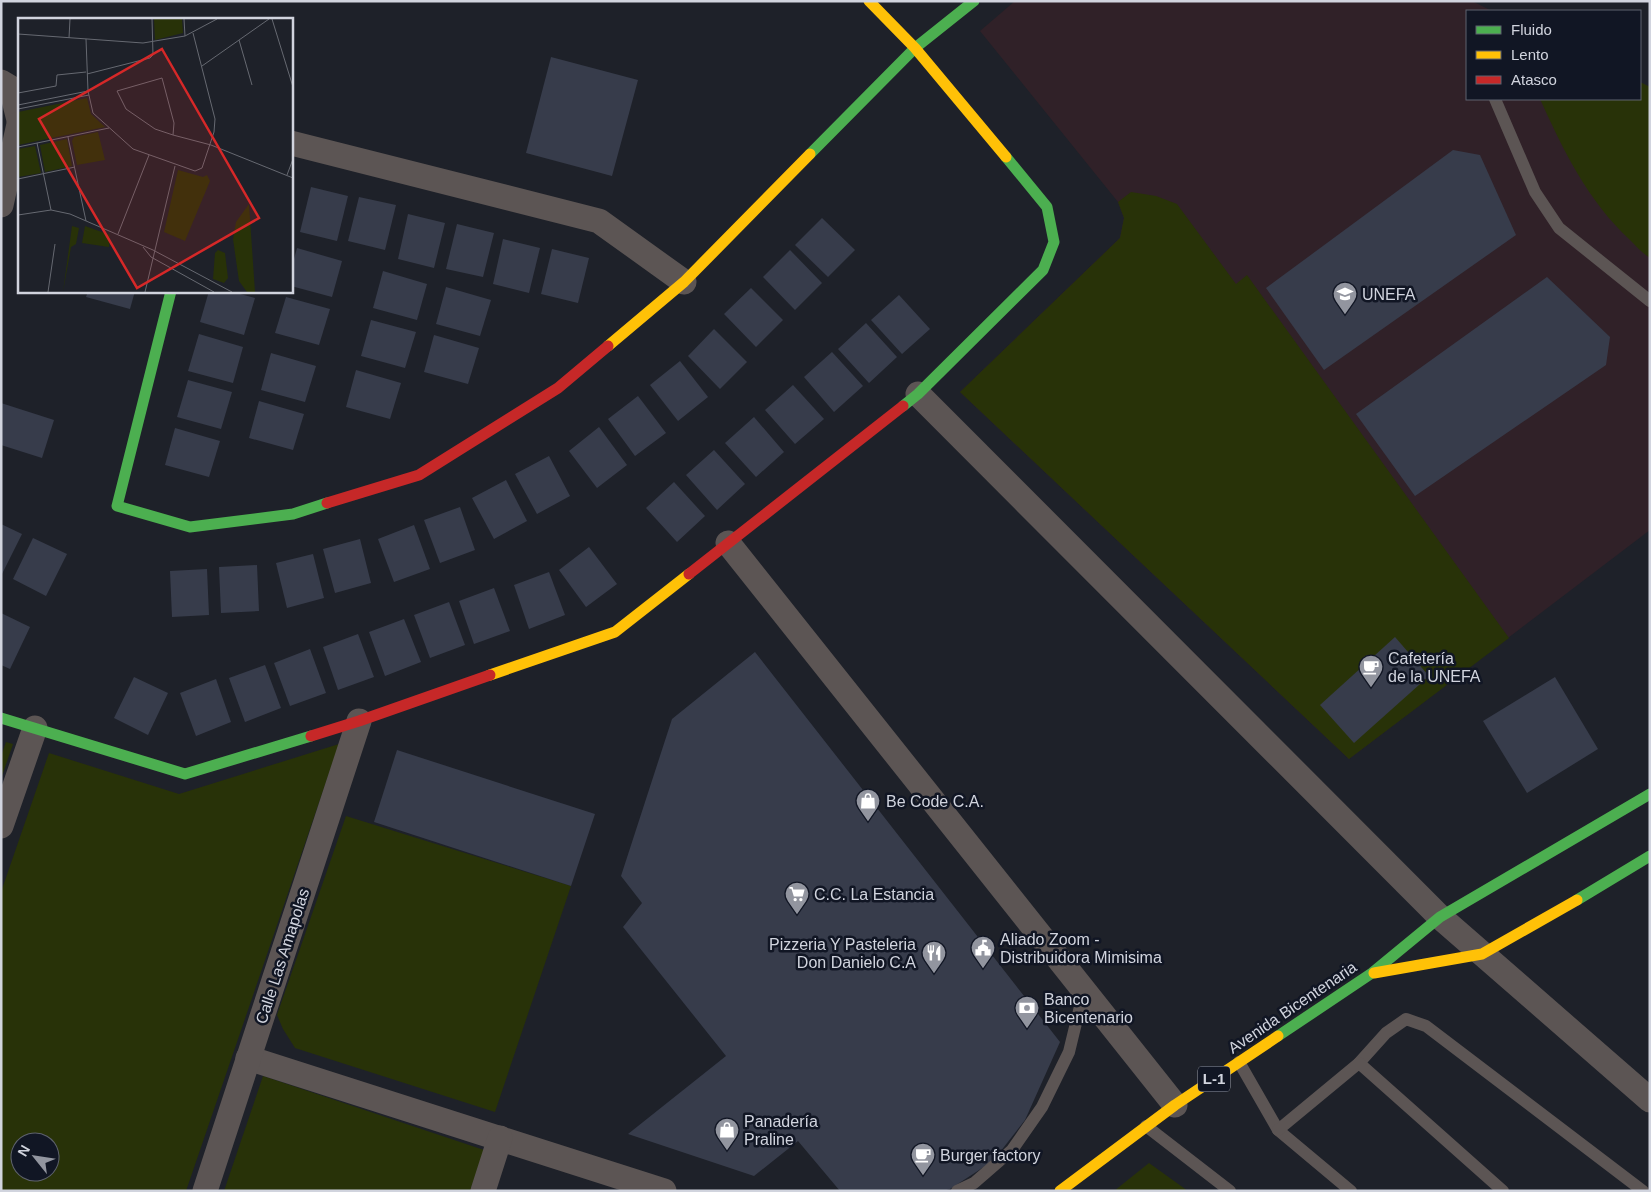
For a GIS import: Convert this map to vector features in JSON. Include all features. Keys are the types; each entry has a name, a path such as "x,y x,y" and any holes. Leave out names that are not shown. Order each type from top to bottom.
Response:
{"street":[{"path":"1,718 185,774 359,721 615,632 918,394 1043,270 1054,242 1047,207 915,48 869,1"},
{"path":"171,292 117,506 190,527 293,514 419,475 558,388 684,282 915,48 974,1"},
{"path":"1,82 11,88 18,116"},
{"path":"1,205 18,128"},
{"path":"292,143 599,221 684,282"},
{"path":"918,394 1440,917 1650,1100"},
{"path":"728,543 1175,1105"},
{"name":"Calle Las Amapolas","path":"205,1191 359,721"},
{"path":"1,826 35,728"},
{"name":"Avenida Bicentenaria","path":"1060,1191 1175,1105 1372,973 1440,917 1650,794"},
{"name":"Avenida Bicentenaria","path":"1372,973 1482,954 1542,921 1650,856"},
{"path":"248,1058 664,1191"},
{"path":"483,1191 500,1138"}],"lane":[{"path":"1495,100 1535,192 1559,228 1650,301"},
{"path":"957,1191 974,1183 1012,1150 1042,1107 1069,1052 1084,990"},
{"path":"1278,1130 1359,1063 1386,1033 1406,1019 1426,1026 1643,1191 1650,1181"},
{"path":"1238,1062 1278,1130 1350,1191"},
{"path":"1359,1063 1503,1191"},
{"path":"1146,1126 1230,1191"}],"shaded area":[{"name":"UNEFA","path":"1015,1 1472,1 1490,10 1466,10 1466,100 1641,100 1641,82 1650,87 1650,530 1349,759 960,392 1120,238 1124,218 1118,202 980,31"}],"green space":[{"path":"1641,82 1650,87 1650,258 1601,209 1578,174 1540,100 1641,100"},
{"path":"1131,192 1156,196 1177,204 1236,284 1247,275 1509,638 1349,759 960,392 1120,238 1124,218 1118,202"},
{"path":"6,742 13,744 1,779 1,756"},
{"path":"339,744 186,1191 1,1191 1,892 49,753 179,794"},
{"path":"346,816 571,886 495,1112 295,1048 283,1029 277,1015"},
{"path":"263,1076 484,1150 470,1191 224,1191"},
{"path":"1149,1163 1188,1191 1114,1191"}],"building":[{"path":"551,57 638,80 612,176 526,153"},
{"path":"1453,150 1480,155 1516,235 1324,370 1266,288"},
{"path":"311,187 348,196 337,241 300,232"},
{"path":"359,197 396,205 385,250 348,241"},
{"path":"408,214 445,223 434,268 398,259"},
{"path":"822,218 855,250 828,277 795,245"},
{"path":"457,224 494,233 483,277 446,269"},
{"path":"503,239 540,248 529,293 493,284"},
{"path":"297,248 342,261 332,297 292,286 292,266"},
{"path":"552,249 589,258 578,303 541,294"},
{"path":"790,250 822,283 795,310 763,277"},
{"path":"383,271 427,284 417,320 373,308"},
{"path":"1547,277 1610,337 1606,365 1415,496 1356,414"},
{"path":"446,287 491,300 480,336 436,324"},
{"path":"751,288 783,320 756,347 724,314"},
{"path":"88,292 135,292 130,309 86,297"},
{"path":"209,292 233,292 255,298 244,335 200,322"},
{"path":"899,295 930,329 902,354 871,320"},
{"path":"286,297 330,309 319,345 275,333"},
{"path":"371,320 416,332 405,368 361,356"},
{"path":"866,323 897,357 869,383 838,349"},
{"path":"714,329 747,362 720,389 688,356"},
{"path":"199,334 243,347 233,383 188,371"},
{"path":"434,335 479,348 468,384 424,372"},
{"path":"832,352 863,386 834,412 804,377"},
{"path":"271,353 316,366 305,402 261,390"},
{"path":"680,361 708,397 678,421 650,385"},
{"path":"356,370 401,383 390,419 346,407"},
{"path":"188,380 232,392 221,429 177,417"},
{"path":"793,385 824,419 795,444 765,410"},
{"path":"638,396 666,433 635,456 608,419"},
{"path":"259,401 304,414 293,450 249,438"},
{"path":"1,403 54,420 42,458 1,445"},
{"path":"754,417 784,452 756,477 725,443"},
{"path":"599,427 627,465 597,488 569,451"},
{"path":"175,428 220,441 209,477 165,465"},
{"path":"714,450 745,484 717,510 686,475"},
{"path":"549,456 570,496 537,514 515,474"},
{"path":"506,480 527,521 494,539 472,498"},
{"path":"674,482 705,516 677,542 646,508"},
{"path":"460,507 475,550 440,563 424,520"},
{"path":"1,524 22,534 1,576"},
{"path":"414,525 430,569 394,582 378,539"},
{"path":"33,538 67,554 46,596 13,579"},
{"path":"360,539 371,583 335,593 323,549"},
{"path":"589,547 617,584 586,607 559,570"},
{"path":"313,554 324,598 287,608 276,563"},
{"path":"257,565 259,611 221,613 219,567"},
{"path":"207,569 209,615 172,617 170,571"},
{"path":"549,572 565,615 529,629 514,585"},
{"path":"494,588 510,631 474,644 459,601"},
{"path":"449,602 465,645 430,658 414,615"},
{"path":"1,613 30,627 10,669 1,665"},
{"path":"404,619 421,662 385,676 369,632"},
{"path":"358,634 374,677 338,690 323,647"},
{"path":"1395,637 1429,676 1354,743 1320,705"},
{"path":"310,649 326,693 290,706 274,663"},
{"name":"C.C. La Estancia","path":"755,652 1060,1042 1025,1120 993,1161 950,1189 943,1191 840,1191 798,1141 754,1176 628,1134 726,1056 623,927 642,903 621,876 672,719"},
{"path":"265,665 281,708 245,722 229,678"},
{"path":"134,677 168,693 148,735 114,718"},
{"path":"1555,677 1598,749 1527,793 1483,721"},
{"path":"216,679 231,722 196,736 180,693"},
{"path":"397,750 595,814 571,886 374,822"}],"traffic: fast":[{"path":"810,154 915,48 974,1"},
{"path":"903,406 918,394 1043,270 1054,242 1047,207 1006,157"},
{"path":"171,292 117,506 190,527 293,514 327,503"},
{"path":"1,718 185,774 311,736"},
{"path":"1278,1036 1372,973 1440,917 1650,794"},
{"path":"1577,900 1650,856"}],"traffic: slow":[{"path":"869,1 915,48 1006,157"},
{"path":"608,346 684,282 810,154"},
{"path":"490,675 615,632 689,574"},
{"path":"1374,973 1482,954 1577,900"},
{"path":"1060,1191 1175,1105 1278,1036"}],"traffic: jam":[{"path":"327,503 419,475 558,388 608,346"},
{"path":"689,574 903,406"},
{"path":"311,736 490,675"}],"place":[{"name":"UNEFA","path":"1345,315"},
{"name":"Cafetería de la UNEFA","path":"1371,688"},
{"name":"Be Code C.A.","path":"868,822"},
{"name":"C.C. La Estancia","path":"797,915"},
{"name":"Aliado Zoom - Distribuidora Mimisima","path":"983,969"},
{"name":"Pizzeria Y Pasteleria Don Danielo C.A","path":"934,974"},
{"name":"Banco Bicentenario","path":"1027,1029"},
{"name":"Panadería Praline","path":"727,1151"},
{"name":"Burger factory","path":"923,1176"}]}
